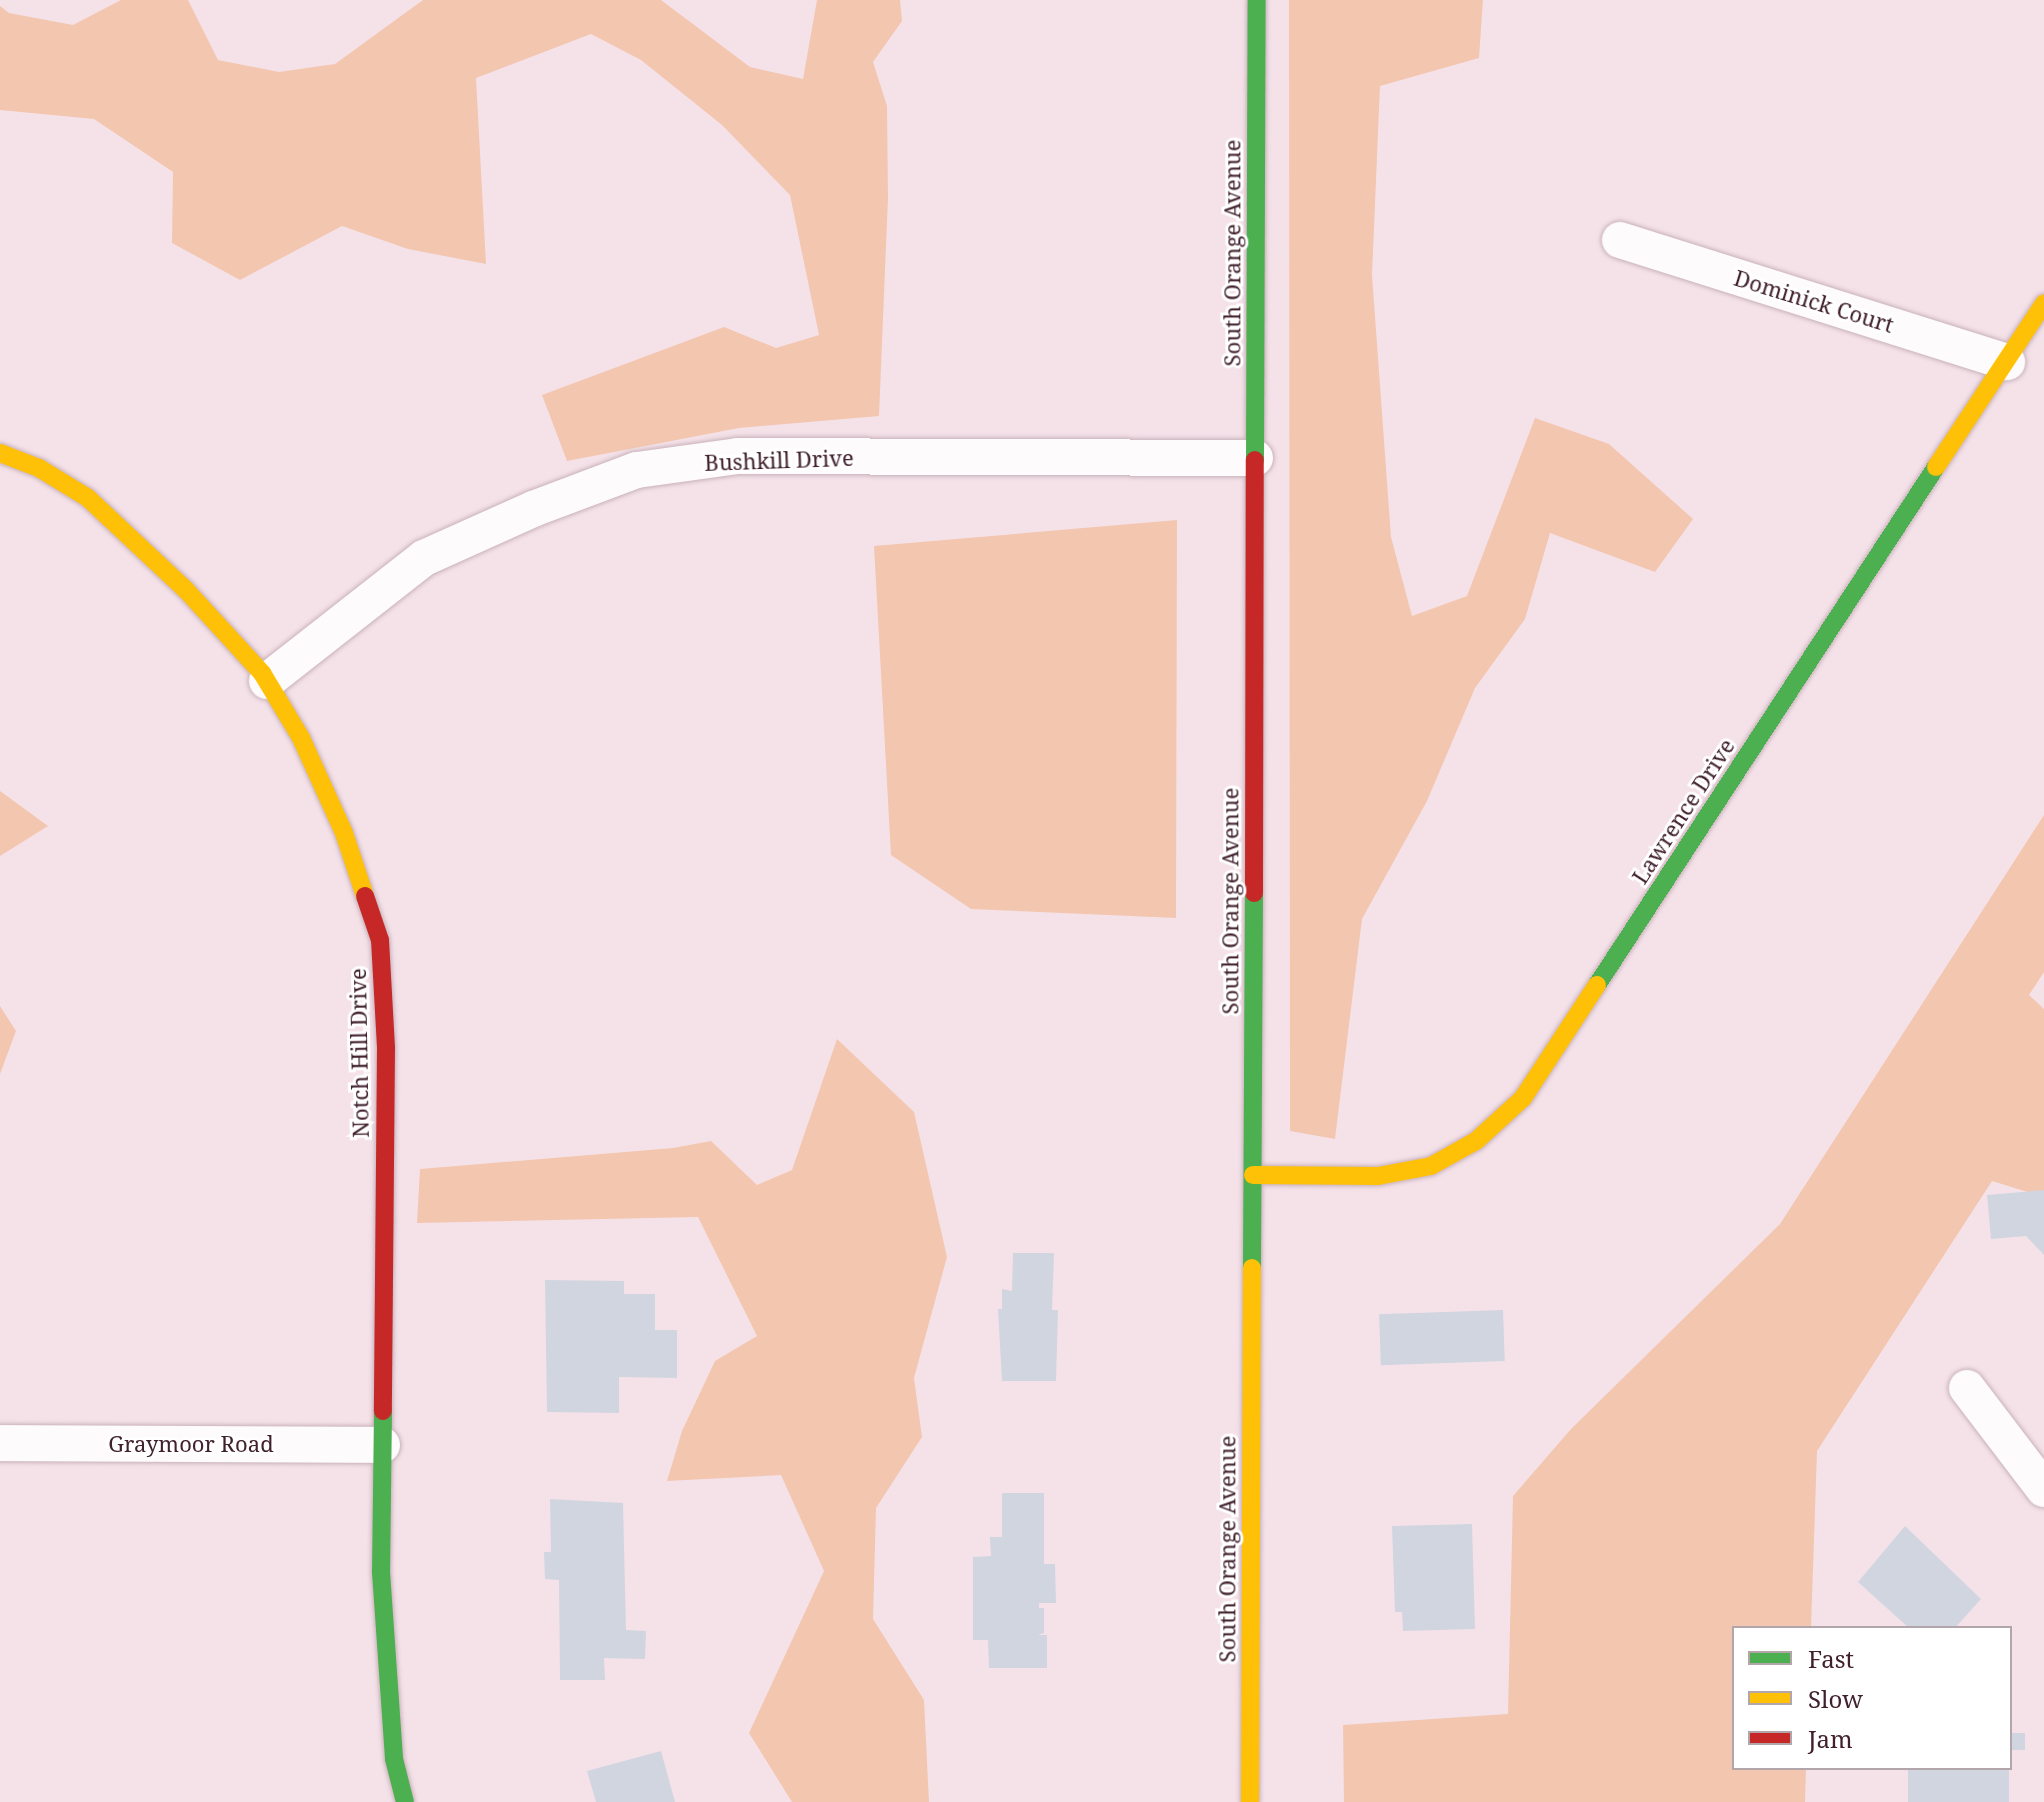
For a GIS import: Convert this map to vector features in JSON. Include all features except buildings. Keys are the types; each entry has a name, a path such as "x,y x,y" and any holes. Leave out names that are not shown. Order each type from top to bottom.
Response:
{"street":[{"name":"South Orange Avenue","path":"1250,1802 1257,0"},
{"name":"Dominick Court","path":"1620,240 2007,362"},
{"name":"Lawrence Drive","path":"1253,1175 1378,1176 1431,1166 1476,1141 1523,1098 2044,303"},
{"name":"Notch Hill Drive","path":"0,453 39,468 88,498 186,590 267,681 301,738 344,833 380,940 386,1048 381,1572 394,1759 405,1802"},
{"name":"Bushkill Drive","path":"267,681 424,558 533,509 637,470 738,456 1255,458"},
{"path":"1967,1388 2044,1489"},
{"name":"Graymoor Road","path":"0,1443 382,1445"}],"shaded area":[{"path":"121,0 188,0 218,60 279,72 335,64 423,0 661,0 750,67 803,79 817,0 900,0 902,21 873,62 887,106 888,198 879,416 739,428 567,461 542,395 724,327 776,348 819,335 790,195 722,125 641,60 591,34 476,78 486,264 408,249 342,226 240,280 172,243 173,172 94,119 0,110 0,6 9,13 73,25"},
{"path":"1289,0 1483,0 1479,58 1380,86 1372,275 1391,537 1412,616 1467,596 1535,418 1609,444 1693,519 1655,572 1550,533 1525,619 1475,688 1427,801 1362,919 1335,1139 1290,1131"},
{"path":"1177,520 1176,918 971,909 891,855 874,546"},
{"path":"0,791 48,826 0,856"},
{"path":"2044,815 2044,972 2029,995 2044,1009 2044,1197 1992,1181 1817,1451 1811,1626 1732,1626 1732,1770 1806,1770 1805,1802 1344,1802 1343,1725 1508,1714 1513,1496 1571,1429 1780,1224"},
{"path":"0,1006 16,1031 0,1074"},
{"path":"837,1039 914,1112 947,1257 914,1378 922,1437 876,1508 873,1619 924,1700 929,1802 792,1802 749,1733 824,1571 781,1475 667,1481 682,1431 715,1361 757,1336 698,1217 417,1223 420,1169 673,1148 711,1141 757,1185 792,1170"}],"traffic: fast":[{"path":"1255,460 1257,0"},
{"path":"1597,985 1936,467"},
{"path":"1252,1268 1254,893"},
{"path":"383,1411 381,1572 394,1759 405,1802"}],"traffic: slow":[{"path":"1936,467 2044,303"},
{"path":"0,453 39,468 88,498 186,590 262,673 301,738 344,833 365,896"},
{"path":"1253,1175 1378,1176 1431,1166 1476,1141 1523,1098 1597,985"},
{"path":"1250,1802 1252,1268"}],"traffic: jam":[{"path":"1254,893 1255,460"},
{"path":"365,896 380,940 386,1048 383,1411"}]}
